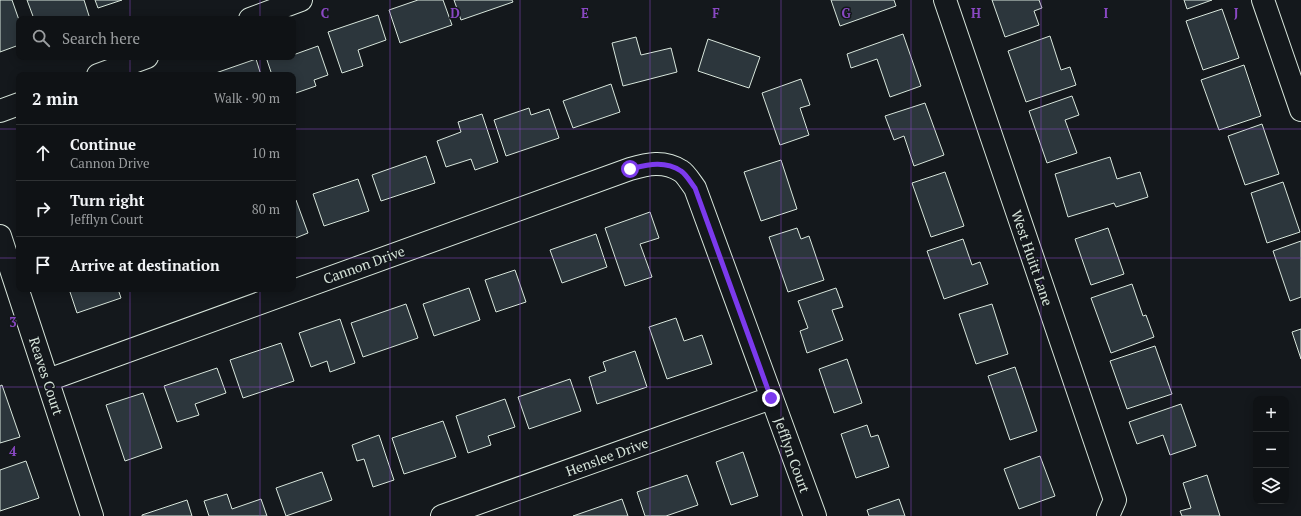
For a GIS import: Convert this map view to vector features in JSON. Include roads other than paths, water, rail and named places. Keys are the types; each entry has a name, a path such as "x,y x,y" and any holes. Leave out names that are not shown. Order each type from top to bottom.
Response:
{"street":[{"path":"258,16 301,0"},
{"name":"West Huitt Lane","path":"945,0 1114,500 1108,516"},
{"path":"1263,0 1301,110"},
{"path":"106,72 139,60"},
{"path":"0,111 16,105"},
{"name":"Cannon Drive","path":"296,290 630,169 650,164 667,165 682,171"},
{"name":"Jefflyn Court","path":"682,171 695,188 815,516"},
{"name":"Reaves Court","path":"0,236 16,284"},
{"name":"Reaves Court","path":"19,292 92,516"},
{"name":"Cannon Drive","path":"48,380 291,292"},
{"name":"Henslee Drive","path":"442,516 771,398"}]}
